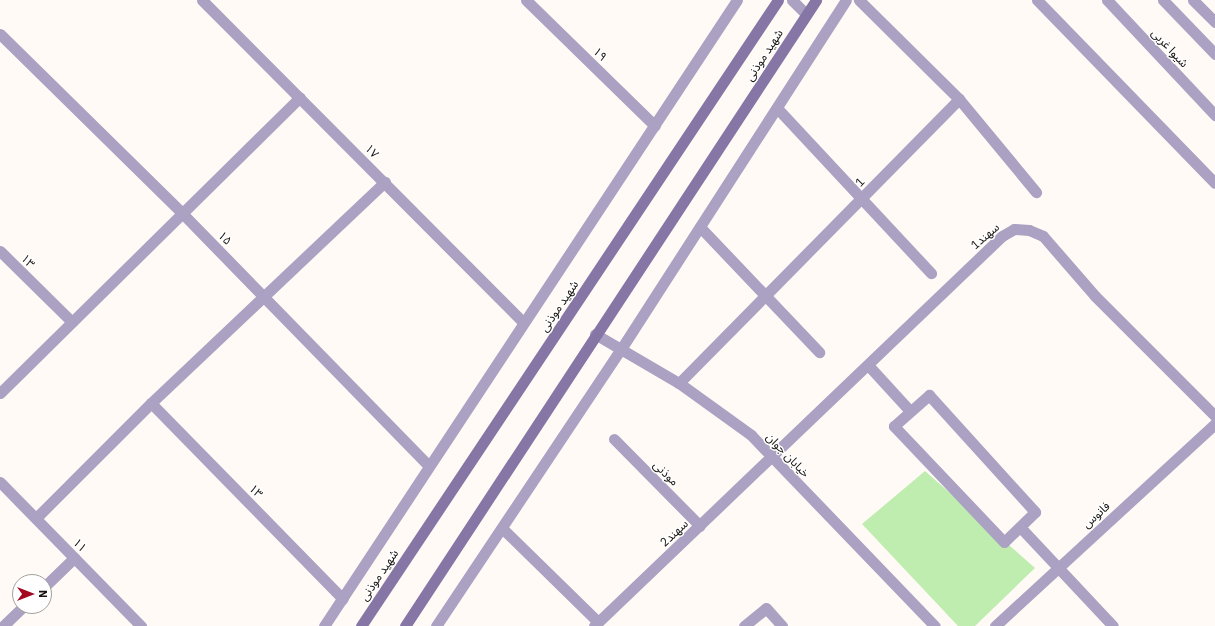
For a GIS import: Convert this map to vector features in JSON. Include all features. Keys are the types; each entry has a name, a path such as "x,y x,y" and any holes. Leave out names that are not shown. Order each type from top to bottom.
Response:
{"main road":[{"name":"شهید موذنی","path":"361,626 778,0"},
{"name":"شهید موذنی","path":"405,626 595,334 816,0"}],"street":[{"name":"۱۷","path":"202,0 522,321"},
{"name":"۱۹","path":"526,0 655,126"},
{"path":"324,626 343,599 522,321 655,126 737,0"},
{"path":"792,0 806,14"},
{"path":"436,626 621,349 846,0"},
{"path":"858,0 959,99 1036,192"},
{"path":"1037,0 1215,183"},
{"name":"شیوا غربی","path":"1107,0 1215,115"},
{"path":"1163,0 1215,54"},
{"path":"1192,0 1215,22"},
{"name":"۱۵","path":"0,34 182,213 428,465"},
{"path":"0,393 300,97"},
{"name":"1","path":"679,383 959,99"},
{"path":"777,108 931,273"},
{"path":"36,518 151,403 384,182"},
{"path":"700,227 764,296 819,352"},
{"name":"1سهند","path":"772,458 1002,236 1014,229 1029,230 1043,236 1095,296 1215,416"},
{"name":"۱۳","path":"0,251 72,322"},
{"name":"خیابان جوان","path":"595,334 679,383 752,435 772,458 935,626"},
{"path":"868,365 910,411"},
{"path":"928,395 1035,512 1021,528 1004,542 894,426 928,395"},
{"name":"۱۳","path":"151,403 343,599"},
{"name":"فانوس","path":"995,626 1057,567 1215,424"},
{"name":"موذنی","path":"614,438 700,526"},
{"name":"2سهند","path":"596,624 772,458"},
{"name":"۱۱","path":"0,482 141,626"},
{"path":"502,528 596,624"},
{"path":"1021,528 1113,626"},
{"path":"52,579 74,558"},
{"path":"744,626 766,608 782,626"},
{"path":"3,626 16,614"}],"green space":[{"path":"925,471 1035,568 975,626 958,626 862,524"}]}
